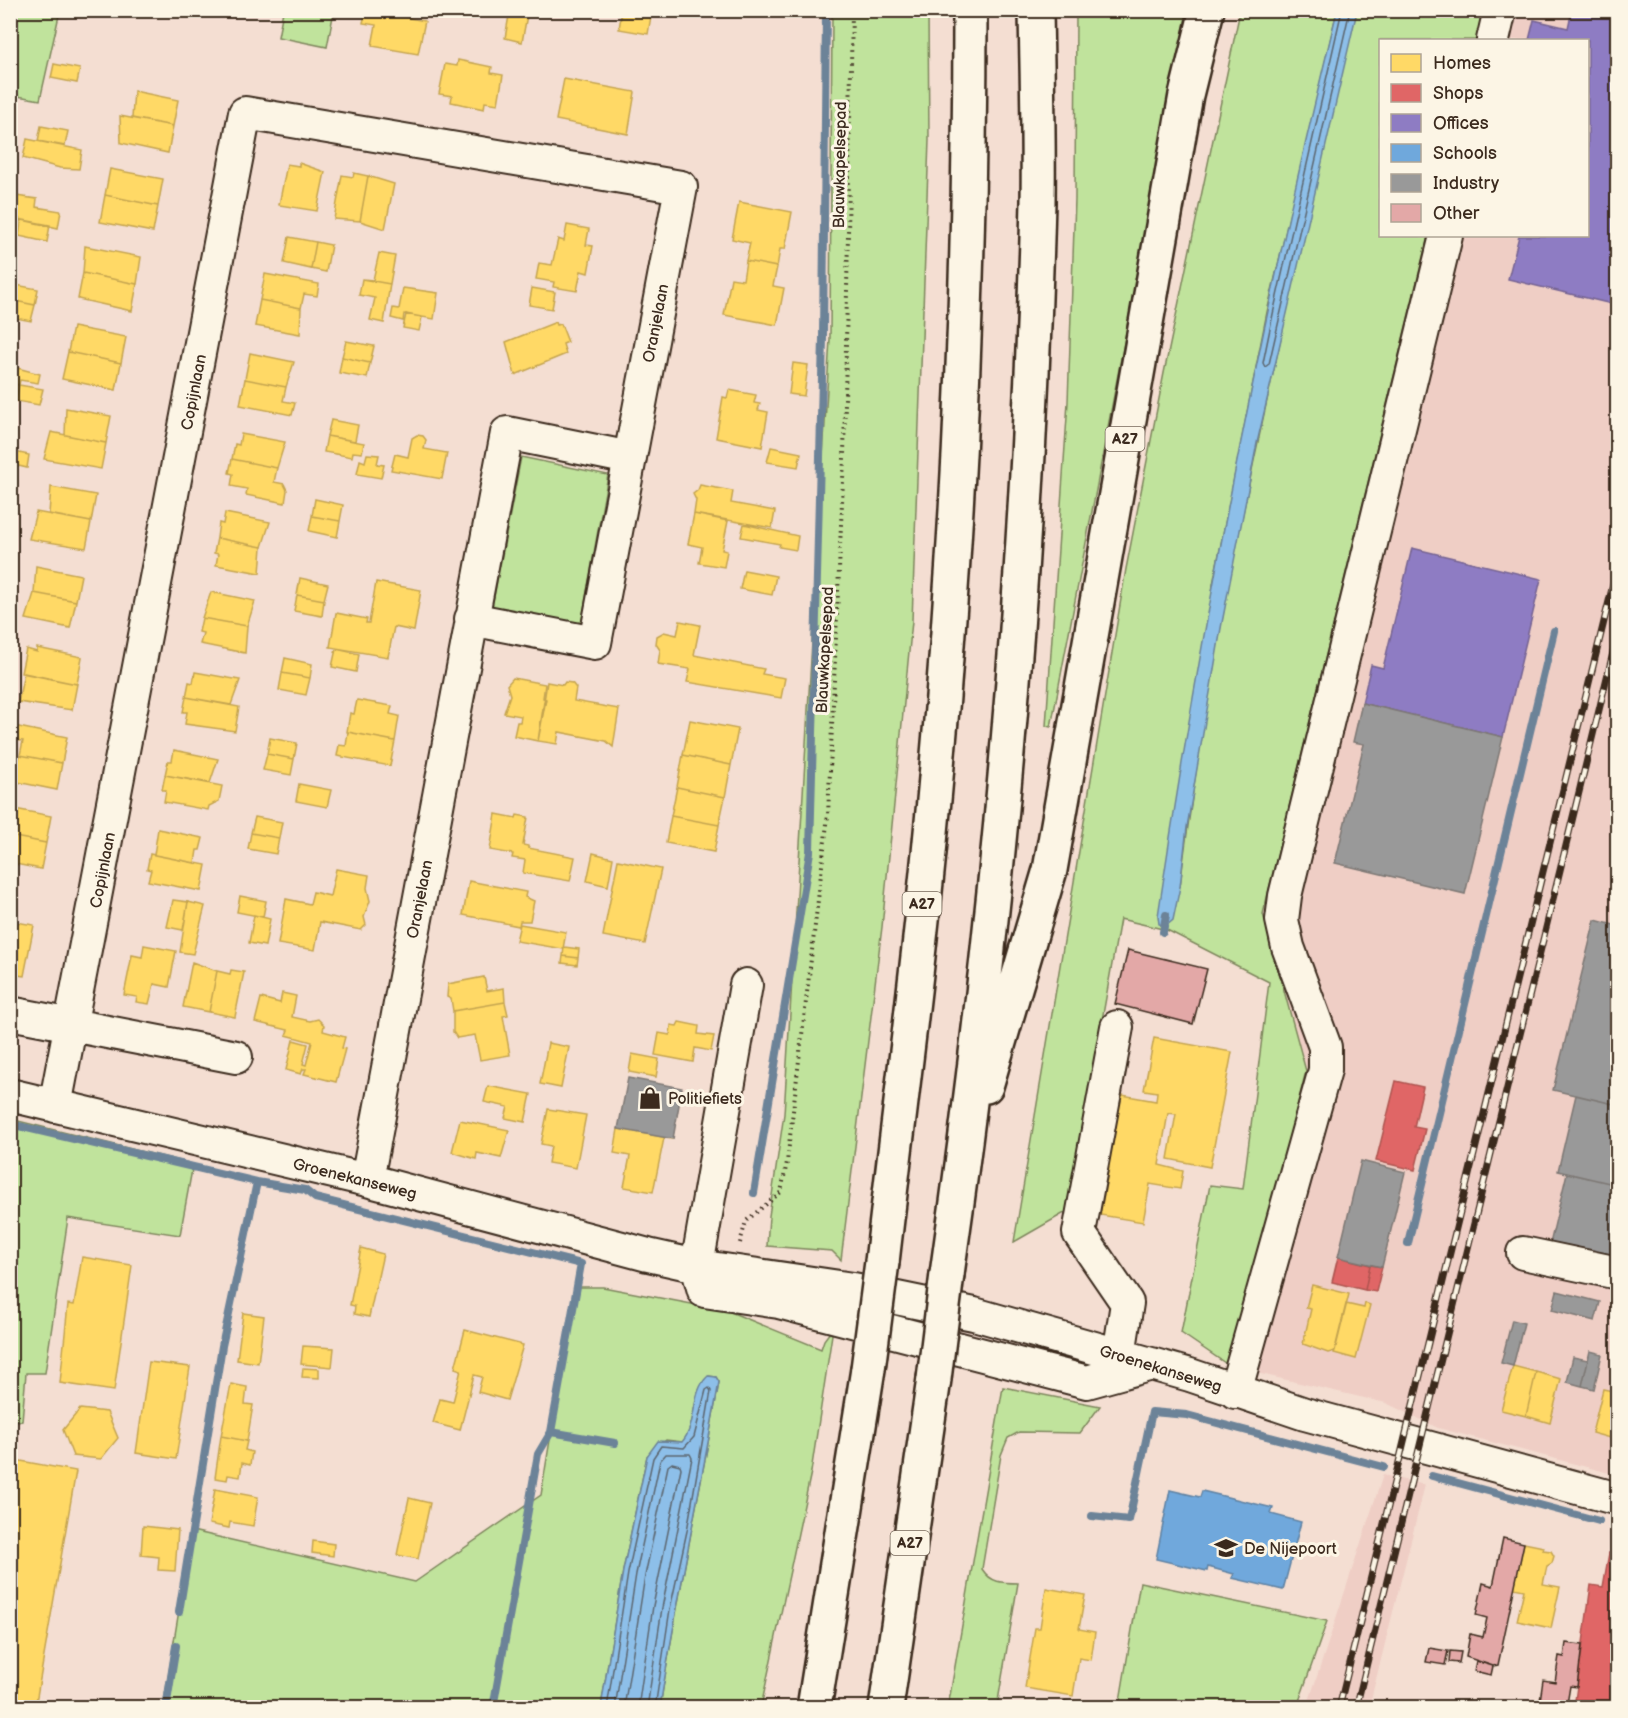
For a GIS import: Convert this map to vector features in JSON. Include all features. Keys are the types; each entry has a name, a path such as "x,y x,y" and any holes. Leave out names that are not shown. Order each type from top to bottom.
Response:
{"highway":[{"name":"A27","path":"814,1707 882,1262 937,767 954,546 970,185 970,10"},
{"name":"A27","path":"886,1707 934,1379 961,1171 1007,758 1032,358 1037,210 1036,10"},
{"name":"A27","path":"961,1171 1050,870 1186,95 1207,10"}],"street":[{"path":"1493,39 1500,10"},
{"name":"Copijnlaan","path":"55,1106 245,113 681,187"},
{"name":"Oranjelaan","path":"471,619 595,644 681,187"},
{"path":"1235,1392 1325,1070 1326,1047 1288,947 1282,920 1285,896 1446,237"},
{"name":"Oranjelaan","path":"366,1180 507,433 630,458"},
{"path":"746,986 697,1266 704,1291 779,1302 1087,1382 1152,1364"},
{"path":"10,1013 236,1057"},
{"path":"1118,1027 1079,1233 1127,1303 1119,1355"},
{"name":"Groenekanseweg","path":"10,1095 366,1180 648,1255 697,1266 853,1289 974,1314 1152,1364 1305,1414 1617,1499"},
{"path":"1523,1253 1617,1273"}],"path":[{"name":"Blauwkapelsepad","path":"736,1271 746,1221 781,1192 788,1162 828,815 844,458 852,10"}],"shaded area":[{"path":"1483,11 1617,11 1617,1475 1438,1428 1386,1403 1231,1367 1306,1071 1263,914 1428,237 1589,237 1589,39 1476,39"},
{"path":"1383,1475 1425,1485 1369,1707 1307,1707"}],"green space":[{"path":"10,11 60,11 40,100 12,95"},
{"path":"283,11 334,11 327,47 278,37"},
{"path":"832,11 928,11 929,140 912,621 882,927 841,1260 832,1251 767,1246 769,1216 784,1114 830,339"},
{"path":"1076,11 1187,11 1051,727 1046,726 1068,402 1075,199"},
{"path":"1240,11 1337,11 1267,312 1213,584 1180,887 1202,734 1244,507 1324,145 1357,11 1483,11 1476,39 1379,39 1379,237 1428,237 1263,914 1306,1071 1231,1367 1181,1333 1210,1185 1243,1189 1269,982 1167,930 1120,919 1068,1211 1014,1242 1126,569 1164,373"},
{"path":"521,457 608,475 581,625 492,607"},
{"path":"10,1119 193,1164 180,1235 68,1218 45,1373 26,1373 22,1421 10,1420"},
{"path":"575,1287 603,1287 728,1311 821,1349 824,1340 833,1328 811,1472 761,1707 660,1707 719,1382 716,1377 709,1376 699,1391 691,1426 683,1442 666,1440 647,1456 623,1571 601,1707 163,1708 192,1531 415,1582 541,1495"},
{"path":"1003,1387 1100,1406 1080,1433 1019,1432 1008,1438 1001,1455 982,1569 985,1574 997,1581 1018,1583 997,1707 948,1707"},
{"path":"1140,1582 1327,1621 1297,1707 1119,1707"}],"water":[{"path":"1337,11 1357,11 1257,443 1221,628 1187,827 1180,887 1173,920 1166,926 1159,924 1158,916 1215,575 1260,348"},
{"path":"708,1376 716,1377 719,1382 660,1707 601,1707 623,1571 647,1456 658,1441 682,1442 687,1435 702,1383"}],"building: Homes":[{"path":"366,10 399,10 398,16 425,21 418,54 372,46 376,25 363,23"},
{"path":"510,10 528,10 522,42 505,38"},
{"path":"622,10 652,10 648,34 619,29"},
{"path":"458,60 492,67 491,73 503,75 498,104 485,102 484,109 451,102 452,96 439,94 445,64 457,66"},
{"path":"54,64 80,69 77,83 51,78"},
{"path":"564,79 635,92 628,134 556,120"},
{"path":"134,91 178,100 173,126 132,118"},
{"path":"120,116 173,126 168,153 121,143"},
{"path":"41,126 68,131 65,146 38,141"},
{"path":"27,139 82,150 79,169 60,168 23,158"},
{"path":"299,163 325,172 317,211 279,205 287,164 299,166"},
{"path":"110,169 163,179 158,206 105,195"},
{"path":"354,173 368,176 360,221 334,219 342,175 353,177"},
{"path":"368,176 394,184 385,229 360,221"},
{"path":"105,195 158,206 153,232 100,222"},
{"path":"16,196 37,199 36,207 61,211 58,228 18,219 12,220"},
{"path":"739,202 792,212 785,249 780,249 777,267 746,261 750,243 732,239"},
{"path":"18,219 50,225 47,242 19,236 21,222"},
{"path":"567,225 589,229 586,245 593,246 588,273 581,271 577,291 553,287 554,282 536,279 539,263 552,265 558,239 564,241"},
{"path":"289,237 316,242 311,269 284,263"},
{"path":"316,242 331,245 326,272 311,269"},
{"path":"85,246 141,257 137,284 83,273"},
{"path":"379,253 395,256 390,284 362,279 373,280"},
{"path":"746,261 777,267 773,286 784,288 777,325 724,315 731,278 743,280"},
{"path":"83,273 137,284 132,311 78,299"},
{"path":"265,274 319,284 317,296 304,294 301,308 260,300"},
{"path":"362,279 390,284 384,323 370,320 375,298 359,295"},
{"path":"10,284 38,289 35,305 10,300"},
{"path":"403,288 438,293 434,319 404,314 403,321 391,318 393,308 399,309"},
{"path":"532,288 555,292 552,309 529,305"},
{"path":"10,300 35,305 31,321 10,317"},
{"path":"260,300 301,308 300,334 255,326"},
{"path":"406,314 422,317 419,331 403,328"},
{"path":"556,322 557,325 561,324 568,342 563,344 566,354 515,375 506,342"},
{"path":"73,327 126,337 121,363 68,352"},
{"path":"346,341 374,346 370,363 342,357"},
{"path":"68,352 121,363 116,390 62,379"},
{"path":"250,353 294,362 286,387 245,379"},
{"path":"342,357 370,363 367,378 339,373"},
{"path":"793,363 808,365 804,396 789,394"},
{"path":"10,366 40,374 38,383 20,380 19,385 10,383"},
{"path":"245,379 286,387 283,401 295,403 292,415 240,405"},
{"path":"10,383 19,385 16,401 10,399"},
{"path":"19,385 43,389 39,405 16,401"},
{"path":"729,390 756,395 754,403 760,404 758,410 768,412 762,447 716,438 723,397 727,398"},
{"path":"66,408 111,416 106,443 65,435"},
{"path":"331,420 358,425 355,441 327,436"},
{"path":"51,432 106,443 101,469 44,459"},
{"path":"241,434 285,442 277,468 232,459 235,444 239,445"},
{"path":"417,435 423,436 426,440 424,449 447,453 442,479 391,470 395,454 408,457 412,438"},
{"path":"327,436 364,443 362,453 353,452 352,457 324,452"},
{"path":"771,447 801,453 798,467 767,462"},
{"path":"10,451 29,455 27,468 10,464"},
{"path":"367,454 379,455 377,464 384,465 381,478 357,474 360,460 365,462"},
{"path":"232,459 277,468 274,482 284,484 287,490 285,503 246,495 247,489 231,486 233,474 229,473"},
{"path":"700,485 733,491 731,503 775,511 772,528 694,514 696,500 693,494"},
{"path":"51,487 96,495 91,522 49,514"},
{"path":"315,499 343,505 340,521 312,516"},
{"path":"36,512 91,522 86,548 29,539"},
{"path":"225,513 270,522 262,547 217,538 219,523 223,524"},
{"path":"694,514 728,521 722,550 727,551 724,567 699,563 702,547 688,544"},
{"path":"312,516 340,521 337,537 309,531"},
{"path":"744,524 798,536 796,550 779,547 780,544 741,537"},
{"path":"217,538 262,547 260,573 216,565 218,554 214,553"},
{"path":"36,566 81,575 76,601 34,593"},
{"path":"744,570 776,576 772,595 740,589"},
{"path":"300,578 328,584 324,600 297,595"},
{"path":"376,582 421,590 414,631 394,627 388,657 330,647 336,613 367,619 366,623 369,623"},
{"path":"211,592 255,601 247,626 202,618"},
{"path":"34,593 76,601 70,628 26,619"},
{"path":"297,595 324,600 322,616 294,611"},
{"path":"202,618 247,626 245,653 200,644 203,633 199,632"},
{"path":"680,621 700,625 694,655 764,669 762,674 785,678 781,698 687,682 690,669 658,664 660,650 656,644 657,636 664,632 677,635"},
{"path":"37,648 82,657 77,684 21,673 26,649 37,652"},
{"path":"336,649 359,654 356,672 332,667"},
{"path":"285,658 312,664 310,678 282,673"},
{"path":"195,672 240,680 231,705 186,697 189,682 193,683"},
{"path":"24,673 77,684 72,710 18,702"},
{"path":"282,673 310,678 306,695 279,690"},
{"path":"513,678 545,684 543,698 546,699 538,741 514,736 521,716 504,713 510,695 507,685"},
{"path":"547,682 563,685 565,682 572,683 576,688 574,701 619,709 613,747 606,741 559,732 557,744 538,741"},
{"path":"186,697 239,707 235,731 185,724 187,712 183,712"},
{"path":"357,700 392,706 390,714 399,716 395,741 347,732 350,713 354,714"},
{"path":"690,720 738,729 731,765 683,755"},
{"path":"14,726 67,737 62,763 20,755 23,741 12,740"},
{"path":"348,732 395,741 390,766 337,756 339,745 346,746"},
{"path":"270,738 297,743 294,759 267,754"},
{"path":"174,750 218,759 210,783 165,775 168,761 172,761"},
{"path":"267,754 294,759 291,775 263,770"},
{"path":"20,755 62,763 57,790 12,781"},
{"path":"683,755 731,765 725,797 677,787"},
{"path":"165,775 222,786 219,801 209,806 208,810 164,802 166,790 162,790"},
{"path":"299,784 331,790 327,807 296,801"},
{"path":"677,787 725,797 719,825 671,816"},
{"path":"10,808 51,816 46,843 10,836"},
{"path":"496,814 516,818 517,815 528,817 523,845 528,848 575,857 570,881 523,873 525,860 512,858 513,854 490,850"},
{"path":"671,816 719,825 714,852 666,843"},
{"path":"255,817 282,822 279,838 251,833"},
{"path":"158,829 203,838 200,850 197,850 195,863 154,855"},
{"path":"251,833 279,838 276,854 248,849"},
{"path":"10,836 46,843 41,869 10,863"},
{"path":"593,853 613,858 608,886 587,881"},
{"path":"150,854 206,865 201,891 148,881 151,870 147,869"},
{"path":"618,860 661,869 645,944 603,936"},
{"path":"336,869 369,875 367,888 370,901 364,917 366,925 361,930 320,922 315,950 278,944 286,899 310,904 313,892 330,896"},
{"path":"469,881 526,892 525,897 534,901 530,921 520,921 519,926 463,915"},
{"path":"240,896 266,901 263,917 237,912"},
{"path":"173,900 188,902 183,930 167,927"},
{"path":"188,902 205,906 193,954 180,952"},
{"path":"254,915 270,919 265,946 249,943"},
{"path":"10,921 34,925 24,976 10,974"},
{"path":"520,924 566,932 563,949 516,941"},
{"path":"144,945 176,951 169,987 154,984 149,1004 136,1002 137,997 124,995 132,955 142,957"},
{"path":"564,947 579,949 578,958 563,956"},
{"path":"563,956 578,958 577,965 562,963"},
{"path":"192,962 217,971 209,1012 183,1007"},
{"path":"231,970 244,972 235,1017 209,1012 217,971 230,974"},
{"path":"484,977 487,991 504,988 505,1002 453,1011 451,999 447,997 448,984"},
{"path":"282,993 296,996 292,1017 310,1021 318,1019 324,1025 323,1031 345,1037 342,1048 345,1049 336,1082 304,1074 306,1069 303,1069 301,1074 286,1070 293,1040 308,1044 303,1064 306,1065 312,1042 286,1035 288,1030 255,1022 261,998 280,1003"},
{"path":"505,1002 508,1015 503,1016 510,1055 480,1060 475,1035 457,1038 453,1032 453,1011"},
{"path":"679,1022 699,1026 698,1034 714,1036 711,1051 695,1048 693,1062 655,1055 659,1033 670,1035 671,1025 677,1026"},
{"path":"1154,1038 1232,1052 1210,1167 1168,1159 1176,1114 1168,1113 1159,1165 1183,1171 1180,1189 1150,1184 1143,1222 1100,1215 1109,1168 1104,1168 1117,1094 1156,1101 1157,1092 1144,1090"},
{"path":"548,1043 569,1047 561,1088 540,1084"},
{"path":"632,1054 659,1059 656,1077 629,1072"},
{"path":"488,1086 531,1094 525,1122 505,1118 508,1107 484,1102"},
{"path":"548,1109 586,1115 576,1168 548,1163 551,1146 541,1144"},
{"path":"460,1120 509,1130 501,1158 477,1153 476,1159 452,1152"},
{"path":"618,1129 673,1139 664,1138 653,1192 624,1187 630,1156 614,1153"},
{"path":"361,1248 383,1254 369,1317 354,1314 355,1306 350,1305"},
{"path":"82,1257 132,1265 114,1391 60,1383 68,1304 74,1305"},
{"path":"1312,1285 1349,1294 1335,1351 1328,1353 1303,1344 1311,1309 1306,1308"},
{"path":"1365,1303 1370,1305 1356,1359 1334,1353 1346,1304 1364,1308"},
{"path":"243,1313 264,1316 258,1363 237,1360"},
{"path":"465,1330 523,1345 507,1400 478,1392 482,1377 474,1375 460,1430 433,1423 440,1399 453,1402 461,1370 455,1368"},
{"path":"303,1346 334,1348 332,1367 301,1364"},
{"path":"149,1362 190,1367 176,1459 136,1453"},
{"path":"1513,1366 1536,1372 1526,1416 1501,1410"},
{"path":"303,1368 319,1369 319,1378 302,1377"},
{"path":"1536,1372 1561,1379 1550,1423 1526,1416"},
{"path":"231,1384 247,1387 245,1404 253,1405 247,1441 221,1436"},
{"path":"1603,1389 1618,1392 1617,1440 1592,1433"},
{"path":"80,1409 107,1412 118,1438 101,1459 73,1456 63,1430"},
{"path":"221,1436 247,1441 245,1450 252,1452 250,1465 242,1463 240,1477 228,1475 227,1480 215,1478"},
{"path":"10,1459 76,1471 35,1708 10,1708"},
{"path":"215,1489 258,1497 253,1526 230,1522 229,1528 209,1524"},
{"path":"409,1498 430,1503 418,1559 397,1555"},
{"path":"143,1526 178,1530 175,1571 158,1570 159,1557 141,1555"},
{"path":"313,1541 334,1544 333,1556 312,1553"},
{"path":"1524,1543 1544,1547 1543,1550 1551,1551 1554,1556 1552,1563 1547,1566 1543,1584 1560,1587 1551,1628 1517,1621 1524,1590 1514,1588"},
{"path":"1046,1588 1085,1595 1079,1629 1095,1632 1091,1660 1079,1658 1073,1696 1025,1688 1035,1628 1040,1628"}],"building: Shops":[{"path":"1396,1081 1423,1087 1414,1127 1425,1129 1415,1170 1376,1161"},
{"path":"1338,1257 1370,1265 1365,1290 1332,1282"},
{"path":"1370,1265 1382,1267 1376,1292 1365,1290"},
{"path":"1609,1553 1618,1555 1618,1708 1574,1708 1591,1585 1603,1587"}],"building: Offices":[{"path":"1572,10 1618,10 1618,282 1612,304 1508,279 1519,237 1589,237 1589,39 1529,39 1534,20 1568,28"},
{"path":"1412,548 1541,579 1503,737 1362,703 1371,665 1383,668"}],"building: Schools":[{"name":"De Nijepoort","path":"1170,1490 1200,1497 1202,1491 1273,1508 1271,1514 1301,1522 1283,1590 1232,1578 1234,1574 1208,1567 1207,1571 1156,1559"}],"building: Industry":[{"path":"1362,703 1503,737 1465,894 1335,863 1364,744 1353,742"},
{"path":"1595,920 1618,926 1618,1105 1553,1090"},
{"path":"628,1078 682,1088 673,1139 618,1129"},
{"path":"1576,1095 1618,1105 1618,1185 1558,1171"},
{"path":"1361,1161 1405,1172 1382,1267 1338,1257"},
{"path":"1567,1173 1618,1185 1618,1264 1549,1248"},
{"path":"1557,1291 1600,1302 1595,1321 1552,1310"},
{"path":"1512,1320 1524,1323 1513,1366 1501,1363"},
{"path":"1590,1351 1602,1354 1594,1389 1582,1386"},
{"path":"1573,1357 1588,1360 1582,1386 1567,1382"}],"building: Other":[{"path":"1128,950 1207,969 1193,1024 1115,1004"},
{"path":"1503,1538 1524,1543 1498,1665 1493,1666 1466,1657 1470,1634 1483,1637 1487,1618 1476,1615 1483,1583 1493,1586"},
{"path":"1566,1643 1582,1645 1577,1687 1570,1686 1567,1704 1575,1704 1574,1708 1539,1708 1543,1680 1555,1682 1559,1656 1564,1657"},
{"path":"1429,1648 1448,1651 1445,1665 1426,1662"},
{"path":"1450,1651 1461,1652 1459,1663 1449,1662"},
{"path":"1476,1661 1493,1666 1491,1675 1474,1671"},
{"path":"1064,1701 1092,1705 1092,1708 1063,1708"}],"waterway":[{"path":"754,1193 810,852 823,338 826,10"},
{"path":"1408,1243 1554,631"},
{"path":"1163,932 1166,915"},
{"path":"10,1124 257,1182 305,1190 315,1198 581,1264 551,1432 615,1443"},
{"path":"179,1612 222,1346 257,1182"},
{"path":"1092,1516 1129,1520 1152,1412 1187,1415 1384,1467"},
{"path":"493,1708 538,1454 551,1432"},
{"path":"1432,1476 1599,1521"},
{"path":"166,1708 176,1646"}],"railway":[{"path":"1339,1708 1618,564"},
{"path":"1356,1708 1618,632"}],"place":[{"name":"Politiefiets","path":"650,1098"},
{"name":"De Nijepoort","path":"1226,1548"}]}
